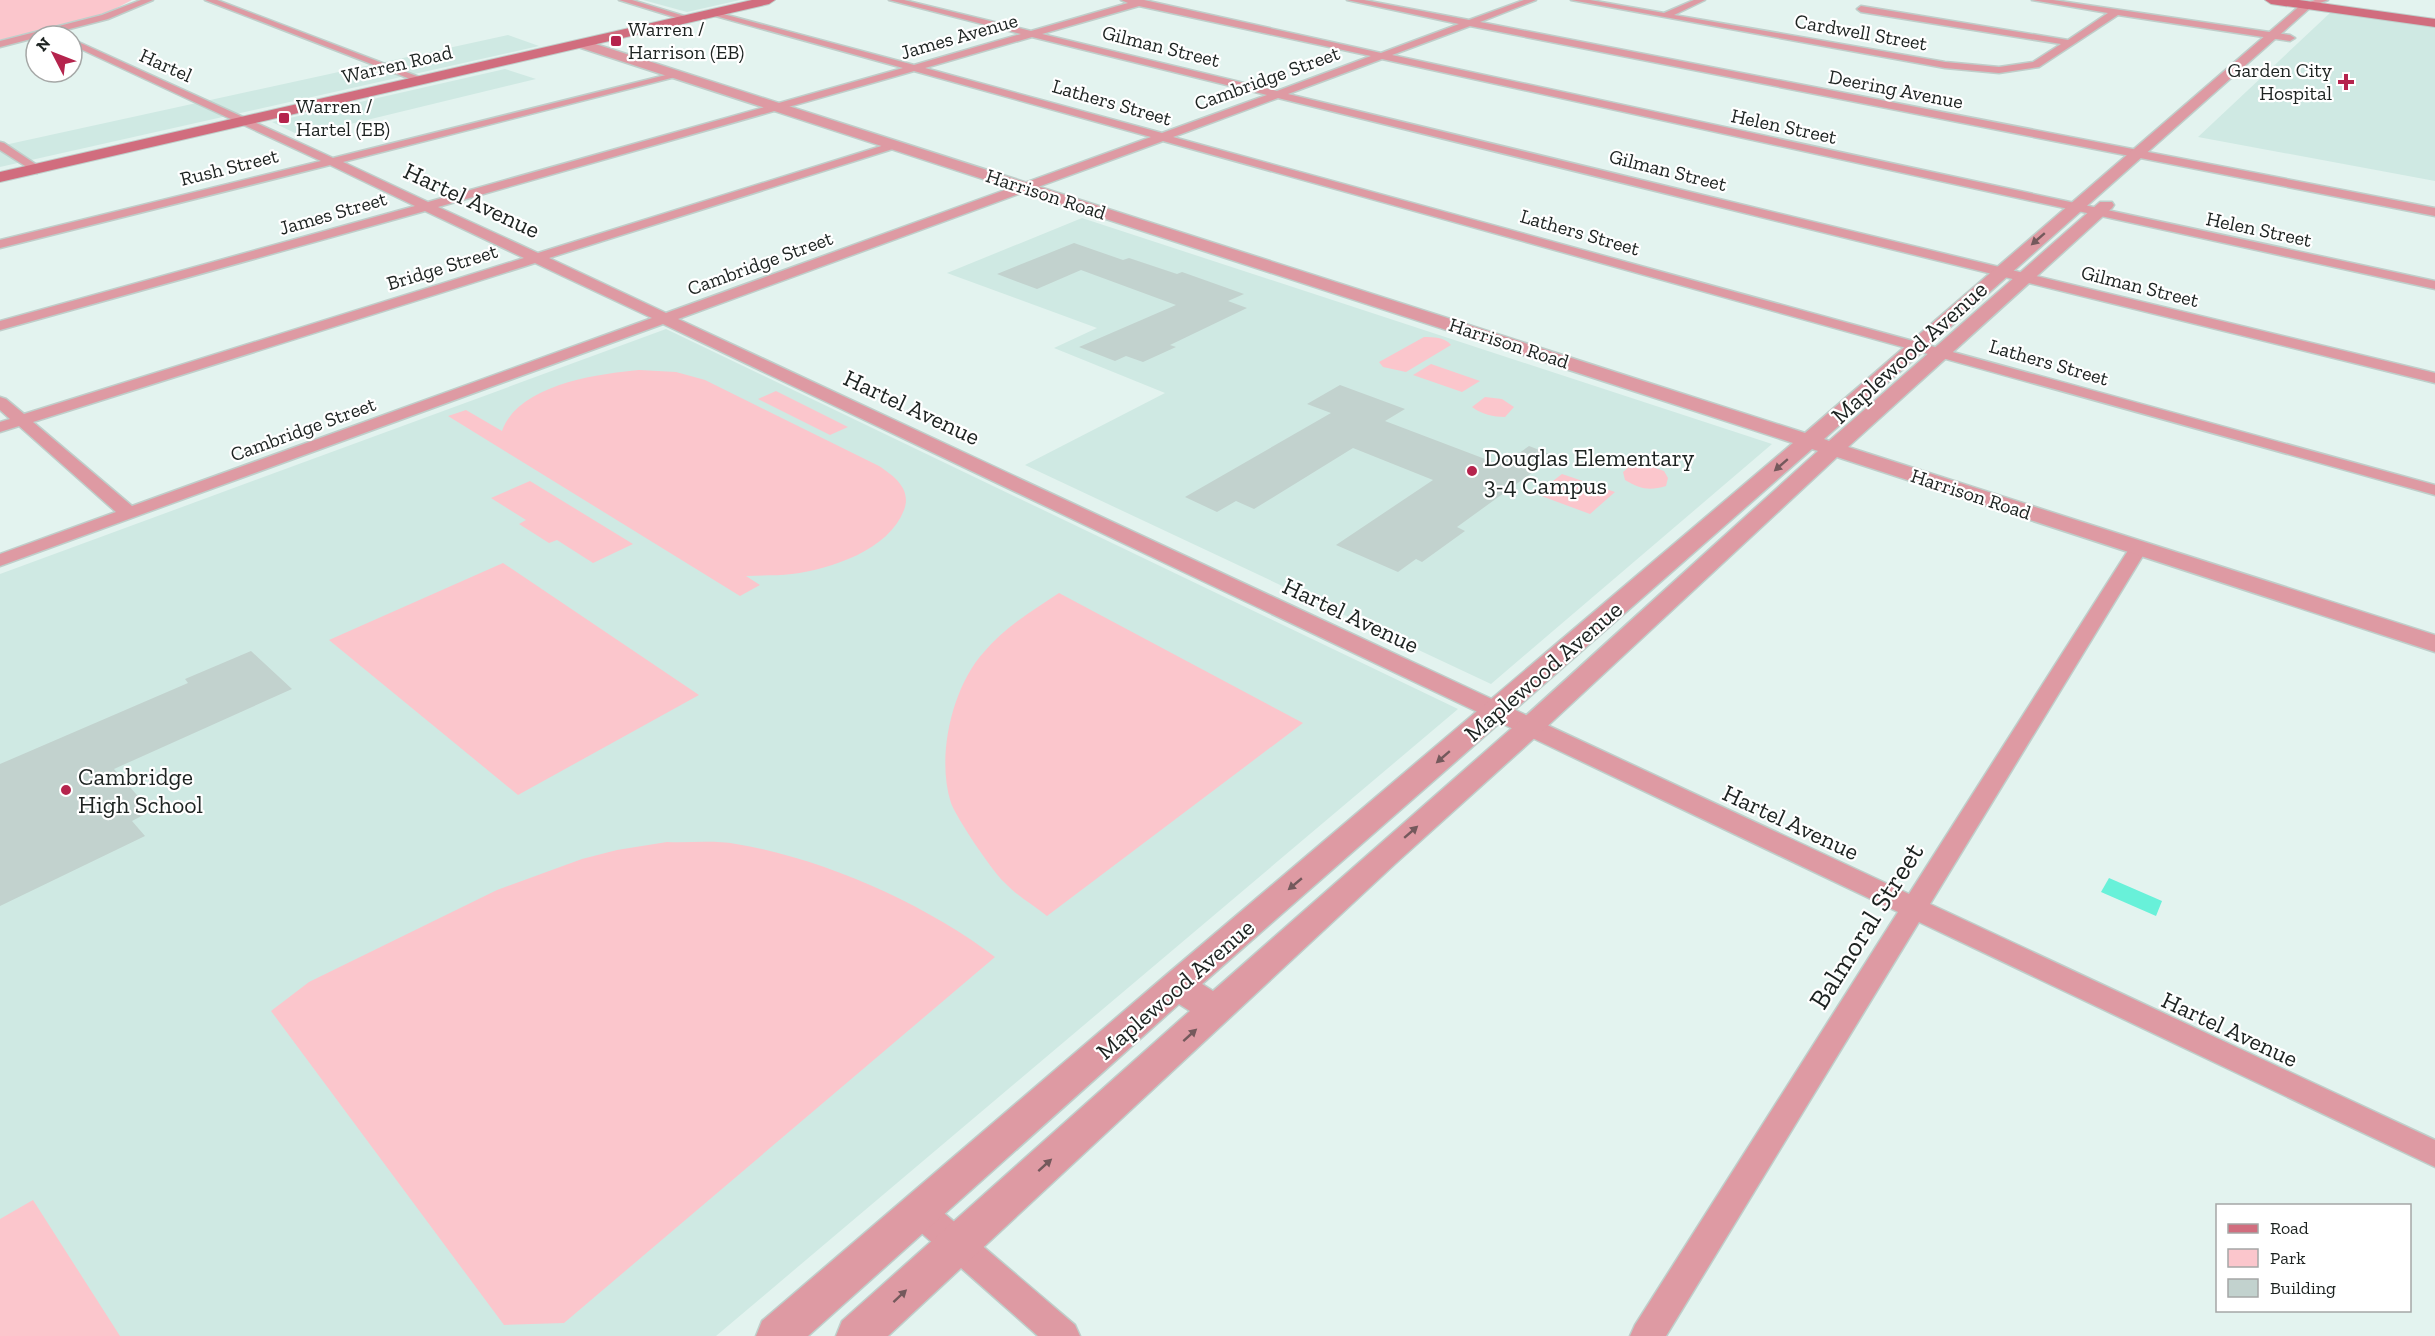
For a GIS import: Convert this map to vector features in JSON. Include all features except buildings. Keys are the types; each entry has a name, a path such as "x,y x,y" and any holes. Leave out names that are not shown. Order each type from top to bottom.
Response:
{"main road":[{"name":"Warren Road","path":"0,177 769,0"},
{"path":"2271,0 2319,4 2435,23"}],"street":[{"path":"78,24 105,17 149,0"},
{"path":"209,0 422,80"},
{"path":"623,0 690,18"},
{"name":"Gilman Street","path":"892,0 2435,378"},
{"name":"Helen Street","path":"1125,0 1143,1 1382,56 2435,285"},
{"name":"Deering Avenue","path":"1351,0 2435,212"},
{"name":"Cambridge Street","path":"0,560 1027,187 1533,0"},
{"name":"Cardwell Street","path":"1575,0 1944,66 1999,70 2036,65 2116,12"},
{"path":"1664,16 1701,0"},
{"path":"2036,0 2281,37"},
{"name":"James Avenue","path":"779,107 1143,1"},
{"name":"Maplewood Avenue","path":"857,1336 1385,855 1530,727 1822,445 2319,4"},
{"path":"1861,9 2069,43"},
{"name":"Lathers Street","path":"715,13 2435,490"},
{"path":"0,44 24,38"},
{"name":"Harrison Road","path":"582,44 2435,644"},
{"name":"Hartel","path":"84,47 246,120"},
{"name":"Rush Street","path":"0,244 678,75"},
{"name":"James Street","path":"0,326 779,107"},
{"name":"Hartel Avenue","path":"246,120 535,259 2435,1154"},
{"path":"0,145 37,169"},
{"name":"Bridge Street","path":"0,427 895,145"},
{"path":"0,402 129,513"},
{"name":"Maplewood Avenue","path":"777,1336 1177,985 1495,711 1822,445"},
{"name":"Balmoral Street","path":"1647,1336 2138,549"},
{"path":"1352,836 1385,855"},
{"path":"1177,985 1216,1011"},
{"path":"920,1212 1063,1336"}],"shaded area":[{"path":"643,0 740,0 687,12"},
{"name":"Garden City Hospital","path":"2331,12 2435,27 2435,181 2198,137"},
{"path":"508,35 539,46 0,167 0,146"},
{"path":"505,69 536,79 301,136 272,122"},
{"path":"1082,218 1772,444 1491,684 1025,465 1165,393 1054,348 1097,328 947,273"},
{"path":"666,329 1458,709 716,1336 0,1336 0,574"},
{"path":"2109,878 2162,901 2156,916 2101,892"}],"green space":[{"path":"0,0 132,0 105,14 65,24 24,24 24,34 0,40"},
{"path":"1424,337 1442,339 1451,345 1406,372 1383,367 1379,362"},
{"path":"1431,364 1480,381 1462,392 1413,375"},
{"path":"639,370 676,372 705,380 879,466 896,479 904,489 906,502 904,510 886,536 857,555 824,568 792,574 746,576 760,585 740,596 448,416 466,410 502,431 511,415 524,403 541,393 581,379"},
{"path":"776,391 848,427 830,435 758,399"},
{"path":"1485,397 1502,399 1514,407 1505,417 1488,415 1472,407"},
{"path":"1641,463 1664,471 1668,478 1666,486 1645,488 1625,480 1623,472 1630,466"},
{"path":"1562,474 1615,492 1590,514 1536,494"},
{"path":"530,481 633,544 593,563 557,540 549,543 519,524 526,520 491,498"},
{"path":"503,563 699,695 518,795 329,640"},
{"path":"1059,593 1303,723 1047,916 1019,896 998,876 975,844 951,803 945,765 950,723 963,684 973,667 1001,635"},
{"path":"667,842 736,844 803,860 838,872 938,919 995,957 564,1323 504,1325 271,1011 309,982 497,890 582,859 617,850"},
{"path":"33,1200 120,1336 0,1336 0,1219"}],"place":[{"name":"Warren / Harrison (EB)","path":"616,41"},
{"name":"Garden City Hospital","path":"2346,82"},
{"name":"Warren / Hartel (EB)","path":"284,118"},
{"name":"Douglas Elementary 3-4 Campus","path":"1472,471"},
{"name":"Cambridge High School","path":"66,790"}]}
